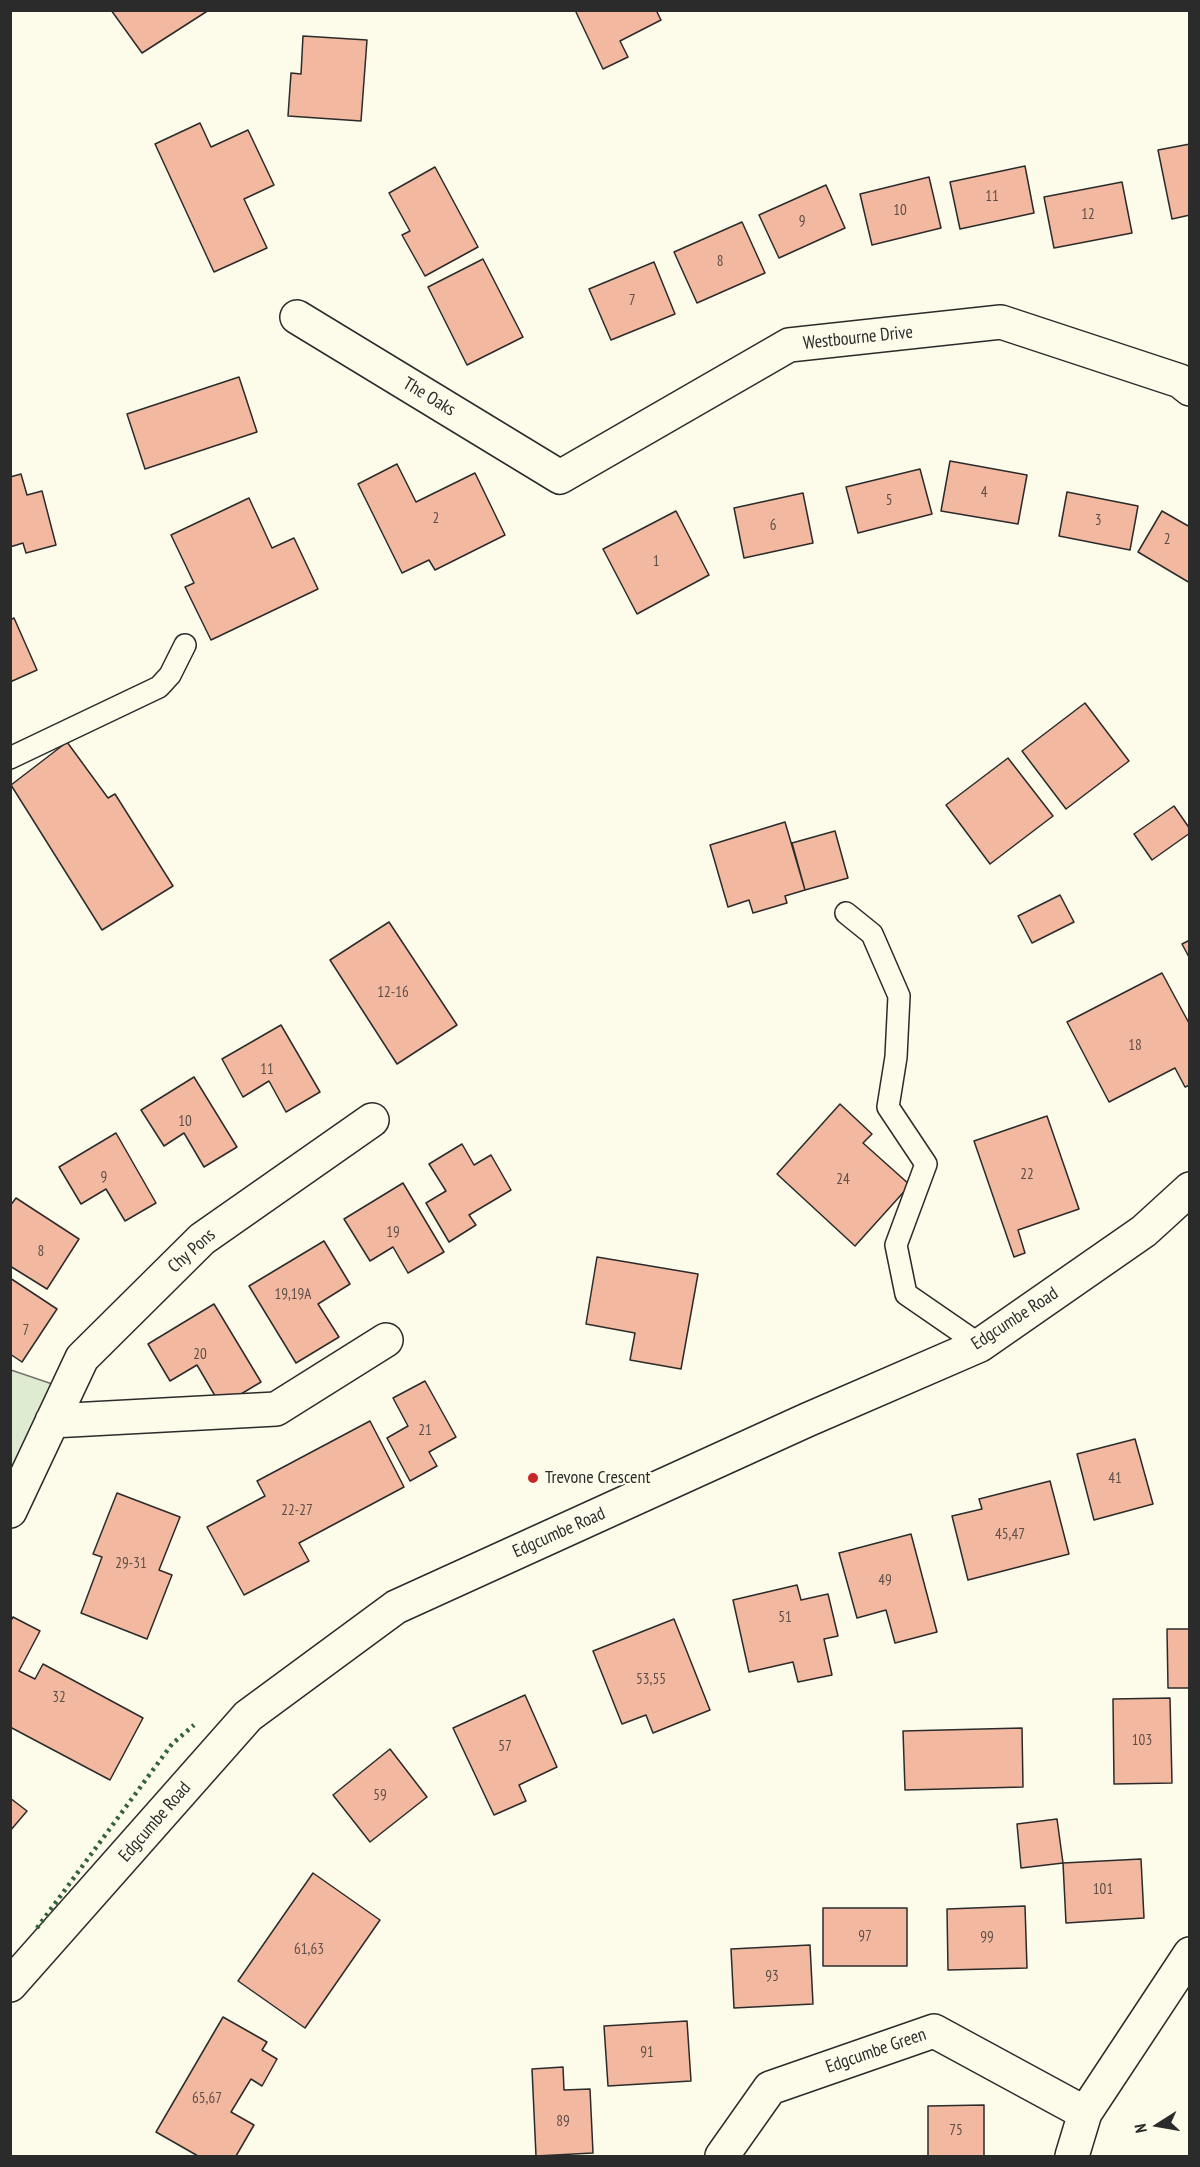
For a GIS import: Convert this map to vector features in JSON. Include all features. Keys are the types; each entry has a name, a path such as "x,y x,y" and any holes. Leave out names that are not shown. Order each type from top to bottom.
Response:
{"street":[{"name":"The Oaks","path":"297,317 560,477"},
{"name":"Westbourne Drive","path":"560,477 789,345 1001,322 1186,380"},
{"name":"Chy Pons","path":"10,1511 82,1358 202,1239 372,1120"},
{"name":"Edgcumbe Road","path":"10,1985 248,1716 396,1607 807,1420 980,1345 1144,1231 1190,1190"},
{"path":"52,1421 276,1409 386,1340"},
{"path":"1072,2157 1085,2113 1190,1954"},
{"name":"Edgcumbe Green","path":"722,2157 770,2088 934,2031 1085,2113"}],"lane":[{"path":"10,758 159,687 170,675 185,645"},
{"path":"846,913 872,934 899,996 896,1057 888,1107 926,1164 896,1245 906,1294 980,1345"}],"green space":[{"path":"11,1370 67,1389 11,1511"}],"building":[{"path":"111,10 209,10 142,53"},
{"path":"575,10 656,10 661,20 620,41 628,57 603,69"},
{"path":"303,36 367,40 361,121 288,116 291,73 301,74"},
{"path":"200,123 211,147 248,130 274,185 244,199 267,248 214,272 155,144"},
{"path":"1190,144 1190,215 1172,219 1158,150"},
{"path":"1025,166 1034,213 960,229 950,182"},
{"path":"435,167 478,247 425,276 402,235 410,231 389,193"},
{"path":"929,177 941,228 872,245 860,194"},
{"path":"1122,182 1132,233 1054,248 1044,197"},
{"path":"826,185 845,228 779,258 759,215"},
{"path":"742,222 765,273 697,303 674,252"},
{"path":"483,259 523,337 467,365 428,287"},
{"path":"654,262 675,314 611,340 589,289"},
{"path":"239,377 257,432 145,469 127,414"},
{"path":"950,461 1027,475 1018,524 941,511"},
{"path":"397,464 416,502 475,473 505,535 435,570 429,560 402,573 358,484"},
{"path":"920,469 932,514 858,533 846,487"},
{"path":"21,474 27,495 42,491 56,545 26,553 23,543 10,547 10,477"},
{"path":"1067,492 1138,506 1130,550 1059,536"},
{"path":"803,493 813,543 744,558 734,508"},
{"path":"249,498 272,548 294,538 318,589 211,640 185,587 194,583 171,535"},
{"path":"676,511 709,575 637,614 603,549"},
{"path":"1162,511 1190,527 1190,583 1138,552"},
{"path":"14,618 37,670 10,682 10,620"},
{"path":"1085,703 1129,761 1066,809 1022,751"},
{"path":"67,742 108,798 115,794 173,886 102,930 11,785"},
{"path":"1008,758 1053,816 990,864 946,805"},
{"path":"1174,806 1190,829 1190,833 1152,860 1134,834"},
{"path":"785,822 805,890 785,896 787,903 753,913 749,900 728,907 710,845"},
{"path":"835,831 848,878 805,890 792,843"},
{"path":"1060,895 1074,922 1032,943 1018,916"},
{"path":"389,922 457,1025 397,1064 330,960"},
{"path":"1190,940 1190,959 1182,944"},
{"path":"1162,973 1190,1025 1190,1085 1185,1087 1175,1068 1109,1102 1067,1022"},
{"path":"281,1025 320,1092 286,1112 269,1081 243,1097 222,1059"},
{"path":"194,1077 237,1147 204,1167 184,1133 164,1146 141,1110"},
{"path":"840,1104 872,1134 863,1143 910,1185 855,1246 777,1174"},
{"path":"1047,1116 1079,1209 1018,1230 1025,1253 1014,1257 974,1141"},
{"path":"116,1133 156,1203 125,1221 106,1189 81,1204 59,1167"},
{"path":"462,1144 474,1165 491,1155 511,1190 469,1215 476,1225 449,1242 426,1203 446,1191 429,1164"},
{"path":"403,1183 444,1252 408,1273 393,1247 370,1261 344,1219"},
{"path":"16,1198 79,1239 47,1289 10,1266 10,1206"},
{"path":"324,1241 350,1284 318,1304 339,1337 296,1363 249,1286"},
{"path":"597,1257 698,1274 681,1369 630,1360 635,1333 586,1324"},
{"path":"10,1278 57,1309 22,1362 10,1354"},
{"path":"214,1304 261,1382 221,1406 197,1365 170,1381 148,1344"},
{"path":"425,1381 456,1437 429,1452 437,1466 410,1481 387,1438 408,1426 393,1398"},
{"path":"370,1421 404,1487 299,1543 309,1561 244,1595 207,1527 265,1496 257,1481"},
{"path":"1135,1439 1153,1504 1094,1520 1077,1454"},
{"path":"1050,1481 1069,1554 968,1580 952,1516 982,1509 979,1499"},
{"path":"117,1493 180,1517 159,1570 172,1575 147,1639 81,1613 102,1557 93,1554"},
{"path":"911,1534 937,1632 895,1643 886,1610 857,1618 839,1553"},
{"path":"797,1585 801,1600 828,1594 838,1636 824,1639 832,1675 798,1682 793,1662 749,1672 733,1600"},
{"path":"13,1617 40,1631 19,1671 35,1679 43,1664 143,1718 110,1780 10,1727 10,1622"},
{"path":"674,1619 710,1710 653,1733 646,1715 622,1724 593,1651"},
{"path":"1167,1629 1190,1629 1190,1688 1168,1688"},
{"path":"525,1695 557,1767 519,1785 526,1801 494,1815 453,1728"},
{"path":"1170,1698 1172,1783 1114,1784 1113,1699"},
{"path":"1022,1728 1023,1787 905,1790 903,1731"},
{"path":"390,1749 427,1797 370,1842 333,1795"},
{"path":"10,1798 27,1811 10,1831"},
{"path":"1057,1819 1063,1863 1021,1868 1017,1824"},
{"path":"1141,1859 1144,1918 1066,1923 1063,1863"},
{"path":"313,1873 380,1920 305,2028 238,1981"},
{"path":"1025,1906 1027,1968 948,1970 947,1909"},
{"path":"823,1908 907,1908 907,1966 823,1966"},
{"path":"810,1945 813,2004 734,2008 731,1949"},
{"path":"223,2017 267,2042 262,2050 277,2059 262,2086 251,2079 231,2112 254,2125 236,2156 198,2156 156,2132"},
{"path":"687,2021 691,2081 608,2086 604,2026"},
{"path":"563,2067 564,2090 590,2089 593,2153 536,2156 532,2069"},
{"path":"984,2105 984,2156 928,2156 928,2106"}],"hedge":[{"path":"37,1928 172,1744 194,1725"}],"place":[{"name":"Trevone Crescent","path":"533,1478"}]}
